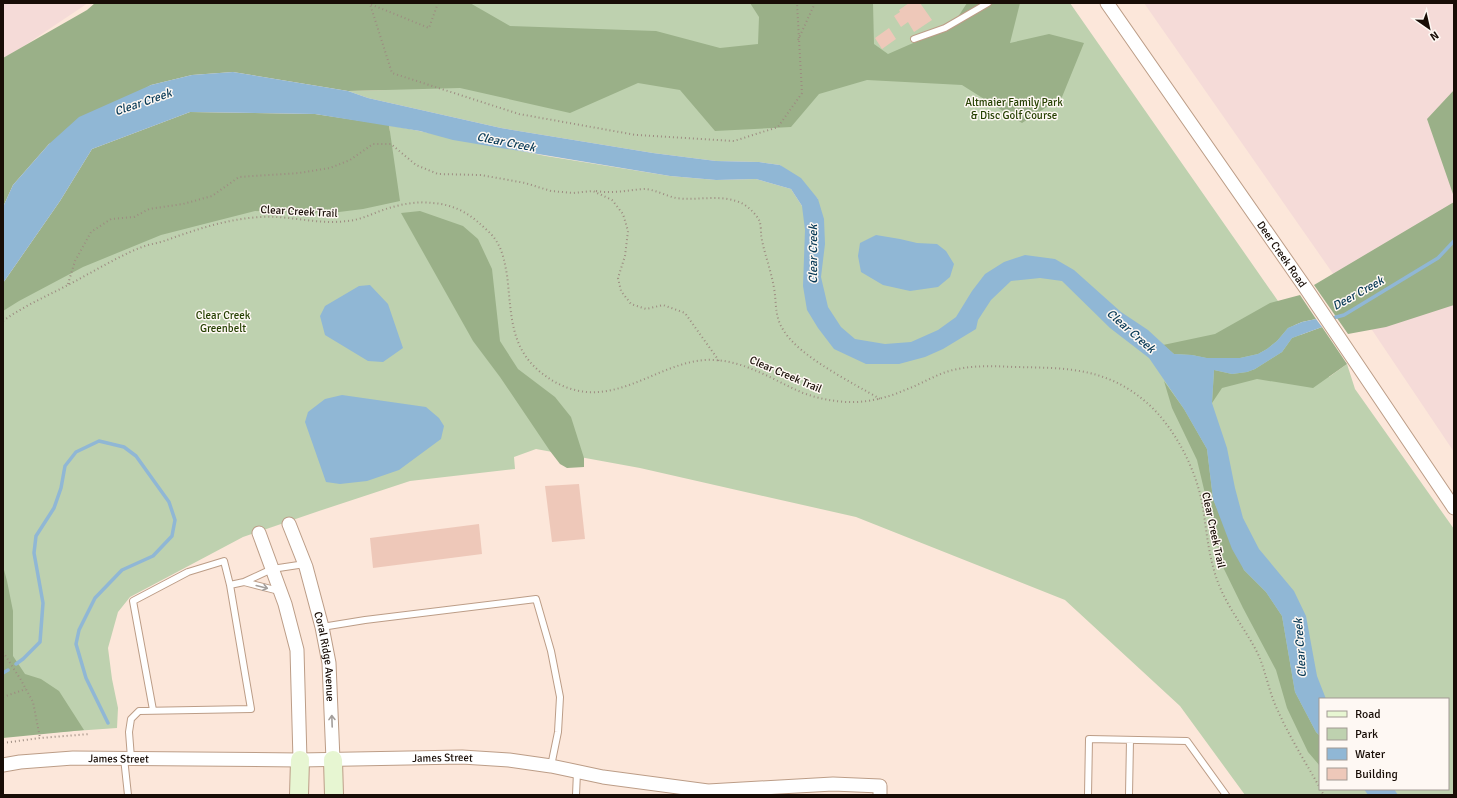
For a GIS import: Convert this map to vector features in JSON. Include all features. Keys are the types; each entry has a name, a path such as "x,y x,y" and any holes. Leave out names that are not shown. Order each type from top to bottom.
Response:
{"street":[{"name":"Deer Creek Road","path":"1107,3 1341,339 1454,508"},
{"name":"Coral Ridge Avenue","path":"290,524 304,564 322,627 329,663 334,795"},
{"path":"259,533 285,604 297,650 300,760 298,795"},
{"name":"James Street","path":"3,765 20,762 74,758 333,760 462,757 509,760 551,766 603,777 718,793 833,784 880,791"}],"lane":[{"path":"914,39 945,28 988,3"},
{"path":"128,795 129,732 131,719 139,711 251,709 230,585 224,561 188,572 133,601 153,710"},
{"path":"230,585 244,582 272,569 304,564"},
{"path":"244,582 280,591"},
{"path":"322,627 365,620 536,599 552,651 560,697 558,732 551,766"},
{"path":"1088,795 1090,739 1187,741 1226,795"},
{"path":"1129,795 1130,740"},
{"path":"576,795 577,772"}],"path":[{"path":"438,3 429,28 370,4 392,73 519,114 636,135 734,141 778,127 802,93 797,3"},
{"path":"798,41 815,3"},
{"path":"68,285 76,261 91,232 111,219 134,217 149,209 183,204 212,196 239,177 298,174 330,168 350,160 373,144 391,144 416,165 438,174 481,175 525,183 551,191 573,193 593,191 605,193 646,189 676,198 727,198 741,203 752,212 760,222 764,252 774,288 777,320 784,333 799,349 880,399"},
{"path":"593,191 612,200 624,214 628,231 624,256 618,278 622,291 631,304 646,309 663,305 685,313 718,361"},
{"name":"Clear Creek Trail","path":"3,321 18,310 142,247 235,220 265,216 325,222 348,221 366,217 393,206 426,202 446,204 466,212 483,226 497,241 505,261 512,324 516,340 524,355 539,371 554,382 571,389 586,392 601,392 619,388 681,364 706,360 744,365 804,393 821,399 850,402 880,399 905,391 955,369 982,366 1064,368 1088,372 1118,383 1145,401 1165,421 1181,446 1193,475 1202,503 1210,559 1219,585 1231,609 1256,650 1266,674 1271,695 1278,712 1319,787"},
{"path":"3,652 32,702 40,738"},
{"path":"3,697 26,690"},
{"path":"3,743 90,734"}],"shaded area":[{"path":"3,3 88,3 3,60"},
{"path":"1144,3 1454,3 1454,452 1366,321"}],"green space":[{"name":"Altmaier Family Park & Disc Golf Course","path":"95,3 470,3 510,26 656,31 720,48 758,44 759,17 750,3 873,3 874,44 888,54 952,26 967,3 1020,3 1010,43 1049,34 1084,43 1062,97 1022,123 962,85 867,80 819,94 791,127 715,131 680,90 638,83 570,113 460,88 348,91 233,72 192,75 151,85 49,144 13,185 3,207 3,58 87,10"},
{"name":"Clear Creek Greenbelt","path":"282,3 1070,3 1278,301 1329,377 1347,364 1355,389 1454,529 1454,795 1245,795 1180,706 1065,600 856,517 640,468 536,449 514,457 515,469 410,481 243,537 130,597 118,612 108,648 118,708 117,728 3,736 3,287 390,131 389,125 546,156 670,176 716,180 756,179 791,189 802,206 818,199 780,165 759,162 716,161 653,153 501,128 368,98 348,91 386,90"},
{"path":"1454,90 1454,197 1427,119"},
{"path":"190,112 315,114 389,125 400,201 363,209 339,212 302,213 255,211 161,235 83,267 3,311 3,283 60,201 92,149"},
{"path":"1454,202 1454,305 1386,327 1348,334 1314,285"},
{"path":"420,211 463,226 478,239 492,269 500,341 518,369 555,397 571,417 584,458 584,467 567,468 560,464 500,377 473,341 401,213"},
{"path":"1300,295 1316,319 1302,322 1288,328 1277,341 1258,354 1240,358 1206,358 1192,355 1174,354 1163,345 1215,334 1270,303"},
{"path":"1322,327 1347,364 1313,388 1257,379 1222,388 1212,403 1214,370 1232,374 1247,372 1255,369 1282,352 1292,338"},
{"path":"1164,381 1184,409 1207,449 1213,499 1244,570 1266,592 1282,616 1295,692 1319,735 1319,765 1308,752 1287,708 1276,670 1222,565 1197,460 1172,408"},
{"path":"3,566 13,611 13,656 25,674 41,679 59,691 84,730 3,738"}],"water":[{"name":"Clear Creek","path":"233,72 348,91 368,98 501,128 653,153 716,161 759,162 780,165 801,178 818,199 824,219 825,244 821,277 828,307 841,327 855,339 885,344 911,342 938,330 956,317 972,291 985,274 1004,262 1025,255 1055,259 1074,270 1121,312 1148,330 1174,354 1207,358 1240,358 1258,354 1277,341 1288,328 1302,322 1316,319 1322,327 1292,338 1282,352 1255,369 1247,372 1232,374 1214,370 1212,403 1227,448 1243,518 1259,549 1294,591 1306,616 1317,676 1326,698 1319,698 1319,735 1295,692 1282,616 1266,592 1244,570 1232,549 1213,499 1207,449 1184,409 1149,358 1110,328 1062,281 1040,278 1011,281 991,300 978,320 976,329 943,349 925,357 899,364 866,364 834,349 818,328 807,310 803,286 805,230 802,206 791,189 756,179 716,180 670,176 453,140 420,131 315,114 190,112 92,149 60,201 3,283 3,207 13,185 49,144 79,117 151,85 192,75"},
{"path":"876,235 917,243 937,244 946,251 954,264 950,277 938,287 910,291 883,285 861,272 858,256 860,243"},
{"path":"370,285 388,304 403,348 383,362 368,361 325,335 320,316 325,306 359,286"},
{"path":"342,395 426,407 439,418 444,426 441,439 399,470 367,481 340,484 326,482 305,422 308,412 325,399"},
{"path":"1365,790 1395,790 1398,795 1368,795"}],"building":[{"path":"909,3 920,3 932,20 914,32 908,22 901,27 894,16 900,12 899,10"},
{"path":"889,28 896,39 882,49 875,38"},
{"path":"579,484 585,539 552,542 545,486"},
{"path":"479,524 482,554 373,568 370,538"}],"waterway":[{"name":"Deer Creek","path":"1329,319 1344,315 1438,258 1454,241"},
{"path":"16,664 40,642 43,603 34,553 36,536 54,508 61,488 65,466 76,452 99,441 124,447 136,456 169,502 175,520 172,536 153,556 122,570 95,598 79,630 76,644 86,678 108,723"},
{"path":"3,673 8,670"}]}
